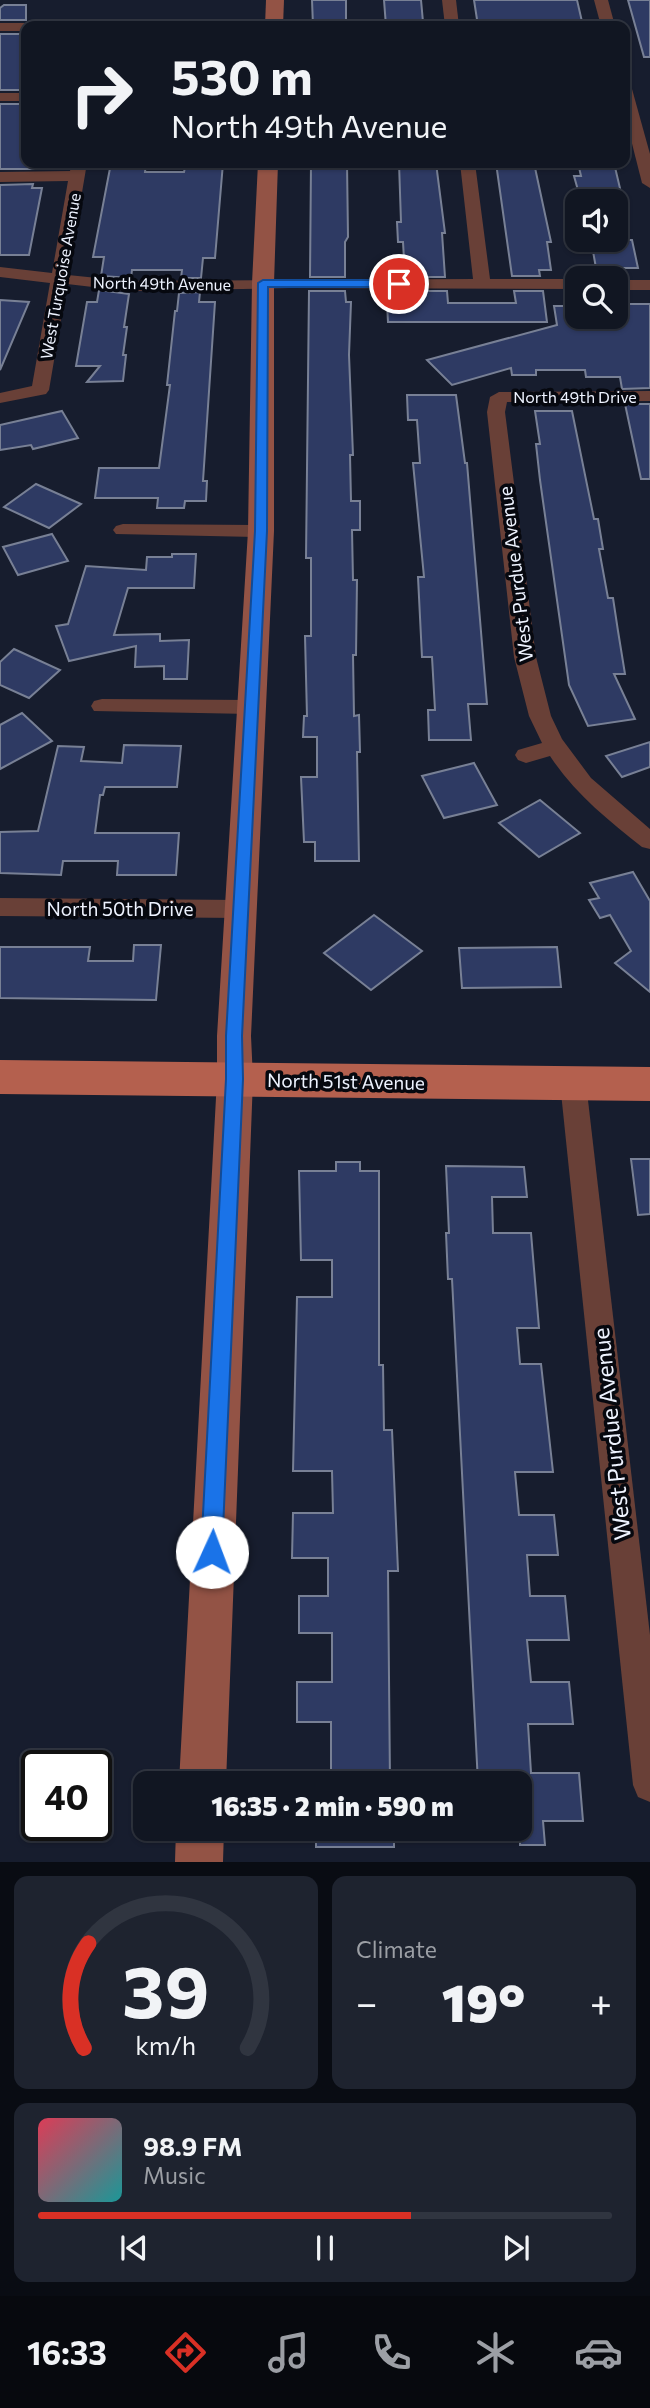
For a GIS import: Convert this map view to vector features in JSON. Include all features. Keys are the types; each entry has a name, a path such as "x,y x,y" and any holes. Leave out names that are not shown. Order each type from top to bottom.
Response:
{"main road":[{"name":"North 51st Avenue","path":"0,1077 650,1084"}],"street":[{"path":"274,21 275,0"},
{"path":"449,0 451,21"},
{"path":"601,0 607,21"},
{"path":"0,27 21,27"},
{"path":"0,97 21,97"},
{"path":"630,108 650,183"},
{"path":"203,1771 235,1079 234,1036 261,531 263,283 268,168"},
{"path":"469,168 482,284"},
{"path":"0,177 78,169"},
{"name":"West Turquoise Avenue","path":"0,398 40,390 78,169"},
{"name":"North 49th Avenue","path":"0,272 127,286 263,283 565,284"},
{"path":"628,285 650,285"},
{"name":"North 49th Drive","path":"499,397 650,396"},
{"name":"West Purdue Avenue","path":"499,397 496,412 529,687 554,747 576,777 606,807 650,841"},
{"path":"123,530 261,531"},
{"path":"102,706 250,706"},
{"path":"526,755 554,747"},
{"name":"North 50th Drive","path":"0,907 241,909"},
{"name":"West Purdue Avenue","path":"573,1083 642,1648 650,1786"},
{"path":"199,1862 200,1841"}],"building":[{"path":"312,0 346,0 346,21 313,21"},
{"path":"384,0 421,0 423,21 386,21"},
{"path":"474,0 577,0 582,21 477,21"},
{"path":"628,0 650,0 650,57 644,57"},
{"path":"4,5 26,5 26,20 0,20 0,8"},
{"path":"0,34 21,34 21,90 0,90"},
{"path":"0,104 21,104 21,168 37,169 0,169"},
{"path":"110,168 145,168 145,172 184,172 185,168 223,168 215,258 203,258 201,278 181,278 182,270 132,270 131,278 101,276 104,257 93,257"},
{"path":"311,168 347,168 348,237 345,242 345,277 310,277"},
{"path":"399,168 437,168 445,233 442,233 445,277 405,277 403,242 398,242 397,222 401,222"},
{"path":"497,168 535,168 551,242 547,242 551,270 539,270 540,276 512,276"},
{"path":"579,168 615,168 620,189 578,189 574,176 581,176"},
{"path":"33,184 32,188 42,188 29,255 0,255 0,185"},
{"path":"628,240 632,240 638,268 596,266 593,252 628,252"},
{"path":"99,290 129,294 124,327 127,327 123,381 87,382 100,366 76,366 87,302 97,302"},
{"path":"309,291 345,291 346,302 351,302 351,501 360,501 360,530 352,530 353,580 357,580 356,655 353,655 354,716 359,715 359,861 315,861 315,842 304,842 301,777 317,777 317,737 303,737 304,716 307,716 305,636 311,636 311,558 306,558"},
{"path":"406,291 447,291 448,303 516,303 514,291 543,291 547,322 388,322 387,303 407,303"},
{"path":"200,292 199,302 215,302 203,481 207,481 206,501 185,501 184,508 157,508 158,498 95,498 99,468 159,468 179,293"},
{"path":"0,300 29,302 0,370"},
{"path":"628,304 650,304 650,388 622,389 620,377 586,377 585,370 536,370 536,375 512,375 511,368 452,385 427,360 557,325 554,306 565,306 565,329 628,329"},
{"path":"407,395 456,395 467,463 487,704 468,704 471,740 429,740 428,710 435,710 432,657 422,657 418,577 424,577 413,463 420,463 417,420 408,420"},
{"path":"625,404 650,404 650,479 641,479"},
{"path":"62,411 78,438 33,449 31,445 0,450 0,425"},
{"path":"535,411 572,411 594,519 598,519 603,549 599,549 608,598 613,598 625,674 614,674 635,719 588,726 569,685 540,480 536,444 540,444"},
{"path":"36,484 81,504 49,528 4,507"},
{"path":"52,534 68,561 18,575 3,547"},
{"path":"172,554 196,554 194,588 128,588 114,635 160,634 160,641 189,640 187,679 164,679 164,666 135,667 136,646 69,661 56,626 68,624 86,566 146,570 147,557 172,557"},
{"path":"14,649 60,670 29,698 0,685 0,662"},
{"path":"22,713 52,741 0,769 0,725"},
{"path":"650,742 650,767 622,777 606,756"},
{"path":"124,745 181,746 177,787 105,787 103,795 100,795 95,833 179,833 176,875 117,875 118,861 63,861 61,875 0,873 0,832 38,831 58,746 84,747 81,761 122,763"},
{"path":"474,763 497,805 444,818 422,776"},
{"path":"540,800 580,833 539,857 499,823"},
{"path":"633,872 650,901 650,992 615,963 631,951 610,915 600,918 589,900 599,898 590,883"},
{"path":"374,915 422,951 371,990 324,953"},
{"path":"134,945 161,945 156,1000 0,998 0,947 90,947 88,961 133,961"},
{"path":"557,947 561,987 462,988 459,948"},
{"path":"631,1159 650,1159 650,1214 638,1215"},
{"path":"336,1162 360,1162 360,1171 379,1171 379,1365 383,1365 384,1430 392,1430 398,1571 388,1571 390,1771 331,1771 331,1722 297,1722 297,1682 332,1682 332,1633 299,1633 299,1596 328,1596 328,1558 292,1558 293,1513 333,1513 332,1471 293,1471 297,1297 332,1297 332,1260 301,1260 299,1171 336,1171"},
{"path":"446,1166 524,1167 527,1197 492,1197 493,1233 531,1233 539,1328 517,1328 520,1364 541,1364 553,1472 515,1472 519,1515 554,1515 558,1555 527,1555 530,1596 565,1596 569,1640 527,1640 531,1682 569,1682 573,1724 528,1724 531,1771 477,1771 452,1279 448,1279 446,1233 449,1233"},
{"path":"532,1773 579,1773 583,1821 543,1821 545,1845 520,1845 520,1841 532,1841"},
{"path":"316,1841 394,1841 394,1847 316,1847"}],"route":[{"path":"212,1552 235,1079 234,1036 261,531 263,283 399,284"}]}
